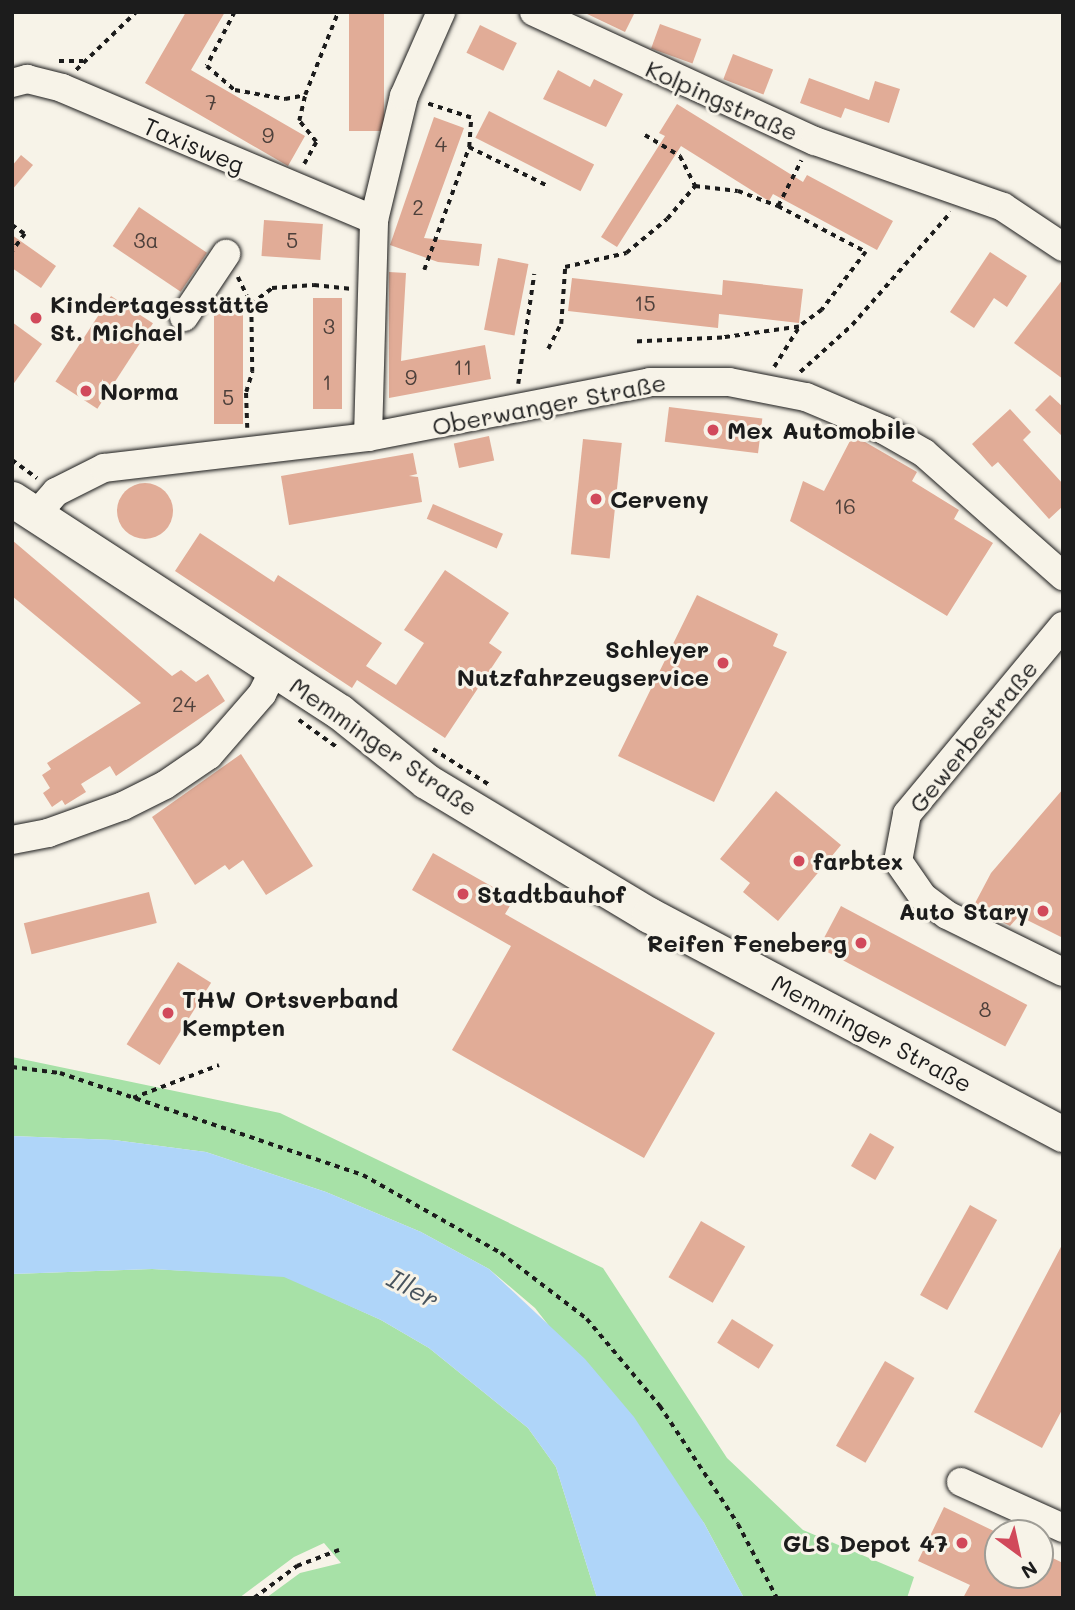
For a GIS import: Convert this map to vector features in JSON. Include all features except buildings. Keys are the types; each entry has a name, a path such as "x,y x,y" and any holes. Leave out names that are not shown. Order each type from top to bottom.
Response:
{"main road":[{"name":"Memminger Straße","path":"34,503 274,670 340,712 426,781 649,915 1063,1134"}],"street":[{"path":"368,438 374,220 404,96 441,12"},
{"name":"Kolpingstraße","path":"534,12 815,141 1003,207 1063,247"},
{"name":"Taxisweg","path":"12,83 27,79 62,88 374,220"},
{"path":"184,317 226,254"},
{"name":"Oberwanger Straße","path":"34,503 104,468 249,454 368,438 650,382 682,379 771,388 884,430 924,453 1063,576"},
{"name":"Gewerbestraße","path":"1063,626 907,814 898,860 923,897 947,915 1063,972"},
{"path":"12,840 48,833 123,806 165,785 209,755 262,694 274,670"},
{"path":"961,1482 1063,1528"}],"path":[{"path":"62,88 83,61 119,33 136,12"},
{"path":"235,12 207,66 235,90 285,99 304,95"},
{"path":"316,142 299,121 304,95 338,12"},
{"path":"404,96 471,118 469,147 424,270"},
{"path":"645,135 680,156 695,186"},
{"path":"778,206 815,141"},
{"path":"469,147 548,186"},
{"path":"634,342 722,338 799,327 822,310 866,252 778,206 738,191 695,186"},
{"path":"548,349 561,324 565,267 626,253 667,219 695,186"},
{"path":"771,388 852,325 966,194"},
{"path":"12,225 25,234 12,252"},
{"path":"515,410 534,274"},
{"path":"249,454 246,392 253,372 251,304 272,288 314,285 349,288 350,302"},
{"path":"771,388 799,327"},
{"path":"12,460 34,503"},
{"path":"431,748 501,792"},
{"path":"133,1098 219,1065"},
{"path":"12,1067 60,1073 363,1175 501,1253 587,1319 660,1406 738,1524 777,1598"},
{"path":"254,1598 297,1566 339,1550"}],"green space":[{"path":"12,1057 280,1113 603,1268 727,1458 803,1530 914,1577 907,1598 744,1598 704,1523 535,1308 489,1269 421,1232 326,1192 206,1152 114,1140 12,1136"},
{"path":"152,1269 284,1276 381,1320 429,1348 528,1428 556,1467 597,1598 266,1598 300,1573 341,1563 324,1543 294,1557 239,1598 12,1598 12,1274"}],"water":[{"name":"Iller","path":"12,1136 114,1140 206,1152 326,1192 421,1232 489,1269 585,1359 634,1417 704,1523 744,1598 597,1598 556,1467 528,1428 429,1348 381,1320 284,1277 152,1269 12,1274"}],"place":[{"name":"Kindertagesstätte St. Michael","path":"36,318"},
{"name":"Norma","path":"86,391"},
{"name":"Mex Automobile","path":"713,430"},
{"name":"Cerveny","path":"596,499"},
{"name":"Schleyer Nutzfahrzeugservice","path":"723,663"},
{"name":"farbtex","path":"799,861"},
{"name":"Stadtbauhof","path":"463,894"},
{"name":"Auto Stary","path":"1043,911"},
{"name":"Reifen Feneberg","path":"861,943"},
{"name":"THW Ortsverband Kempten","path":"168,1013"},
{"name":"GLS Depot 47","path":"962,1543"}]}
